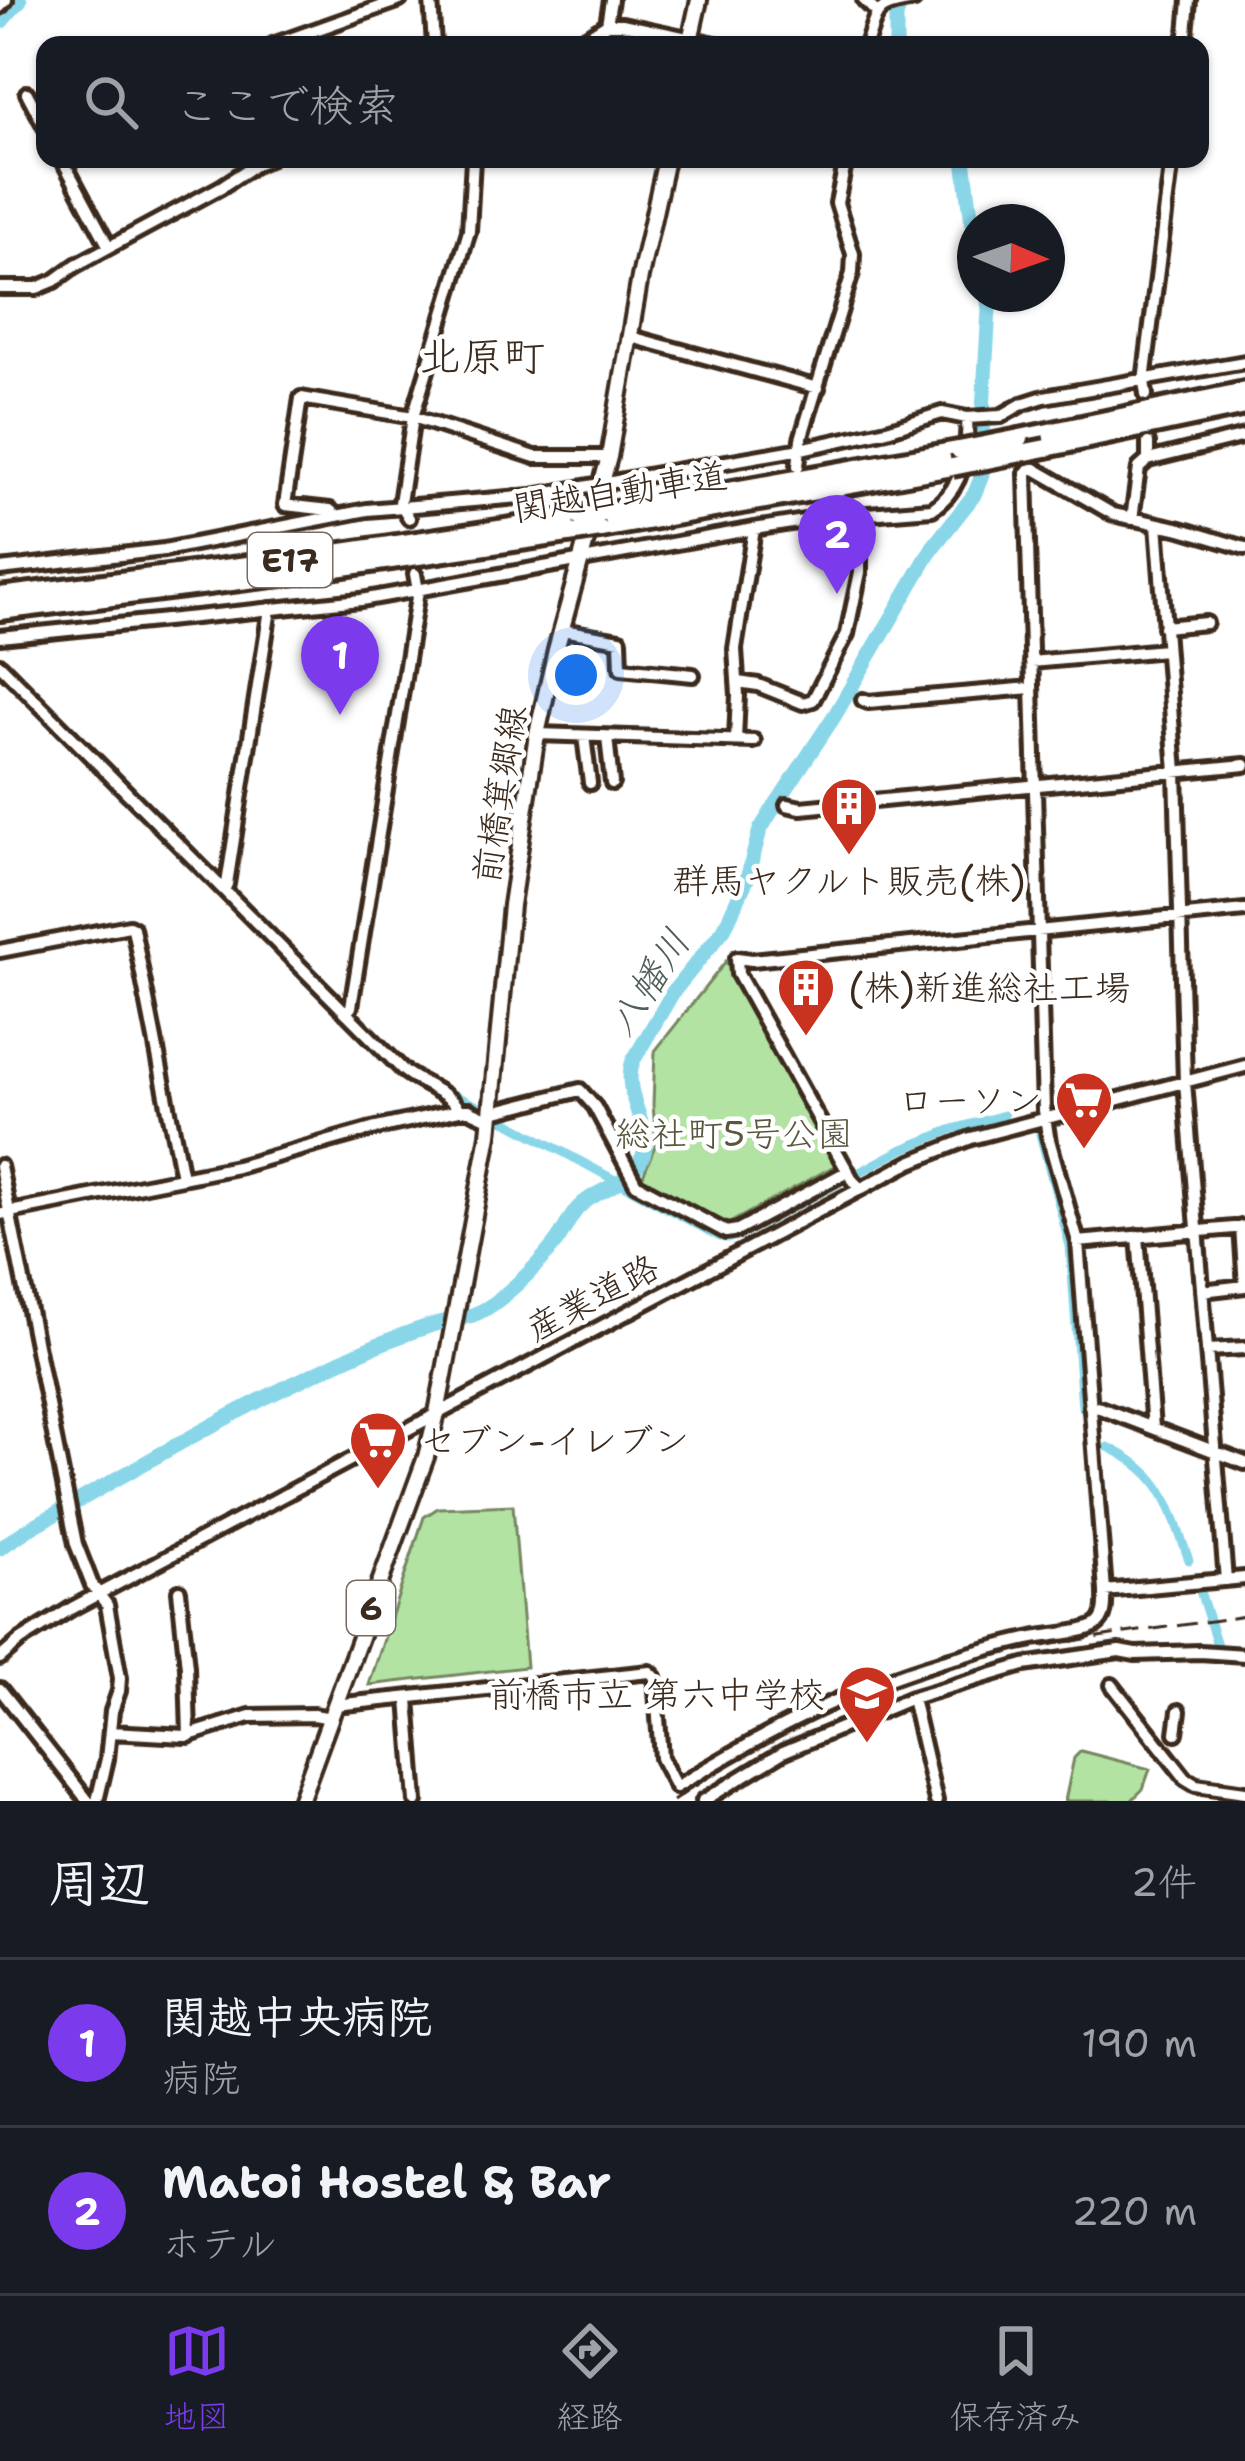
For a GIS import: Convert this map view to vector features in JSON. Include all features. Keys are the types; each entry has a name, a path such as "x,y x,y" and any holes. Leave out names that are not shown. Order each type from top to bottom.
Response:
{"highway":[{"name":"関越自動車道","path":"956,458 1020,438 1245,391"},
{"name":"関越自動車道","path":"0,610 289,575 956,458 1046,448 1245,406"},
{"name":"関越自動車道","path":"0,596 577,525"}],"main road":[{"path":"690,36 699,0"},
{"name":"前橋箕郷線","path":"436,1413 492,1116 511,905 537,734 609,457 664,168"},
{"name":"6","path":"300,1801 426,1457 436,1413"}],"street":[{"path":"0,8 6,0"},
{"path":"298,36 400,0"},
{"path":"431,0 433,36"},
{"path":"607,24 611,0"},
{"path":"864,0 878,13"},
{"path":"869,36 878,13 890,4 914,0"},
{"path":"1186,36 1189,0"},
{"path":"588,36 607,24 622,24 667,36"},
{"path":"27,93 36,110"},
{"path":"67,168 109,247"},
{"path":"0,288 37,289 250,168"},
{"path":"406,513 400,503 413,417 469,231 472,168"},
{"path":"798,466 801,439 853,266 837,203 843,168"},
{"path":"1146,395 1171,168"},
{"path":"631,337 818,388"},
{"path":"0,568 128,563 336,515 406,513 523,498 801,449 942,413 970,418 1004,415 1044,397 1245,362"},
{"path":"336,515 330,510 285,505 301,398 413,417 535,457 609,457"},
{"path":"0,637 418,591 754,529 912,513 938,506 957,480 966,460 970,418"},
{"path":"1132,519 1139,468 1148,460 1245,436"},
{"path":"1148,442 1148,460"},
{"path":"110,1732 189,1736 250,1716 314,1715 408,1699 650,1672 656,1681 661,1758 676,1787 775,1729 869,1686 943,1661 1094,1626 1103,1614 1105,1591 1078,1242 1045,1118 1026,473 1035,469 1113,514 1245,548"},
{"path":"787,524 788,509"},
{"path":"737,682 758,685 803,704 813,700 848,634 860,572 860,515"},
{"path":"1157,524 1175,772 1185,1082 1226,1580"},
{"path":"271,528 274,543"},
{"path":"736,739 735,642 754,529"},
{"path":"346,1013 351,1007 418,591 416,574"},
{"path":"224,890 281,590"},
{"path":"134,603 136,621"},
{"path":"1164,627 1206,623"},
{"path":"562,630 620,640 621,668 693,676"},
{"path":"1030,662 1165,650"},
{"path":"0,665 410,1076 454,1101 459,1110"},
{"path":"862,700 1031,688"},
{"path":"537,734 754,741"},
{"path":"584,736 590,783"},
{"path":"608,737 612,783"},
{"path":"787,806 1245,765"},
{"path":"860,1188 738,974 737,958 1245,910"},
{"path":"0,951 133,928 182,1177"},
{"name":"産業道路","path":"0,1658 97,1594 911,1162 971,1138 1245,1066"},
{"path":"4,1213 256,1162 459,1110 492,1116 580,1090 595,1107 640,1187 722,1230 730,1232 848,1171"},
{"path":"0,1166 4,1213 71,1520 80,1555 107,1605 120,1678 107,1759 92,1801"},
{"path":"1078,1242 1243,1227 1245,1286 1202,1291"},
{"path":"1138,1236 1154,1428"},
{"path":"1208,1350 1245,1348"},
{"path":"1090,1406 1245,1463"},
{"path":"1105,1591 1245,1578"},
{"path":"179,1591 189,1736"},
{"path":"703,1801 783,1752 912,1698 1024,1665 1119,1651 1245,1655"},
{"path":"1112,1685 1186,1779 1209,1788 1245,1792"},
{"path":"0,1689 92,1801"},
{"path":"912,1698 936,1801"},
{"path":"408,1699 416,1801"},
{"path":"1177,1732 1179,1711"}],"green space":[{"name":"総社町5号公園","path":"726,961 840,1163 724,1226 640,1183 656,1143 655,1051"},
{"path":"513,1505 526,1667 369,1685 424,1517 438,1508"},
{"path":"1081,1751 1150,1769 1143,1789 1131,1801 1065,1801 1074,1758"}],"waterway":[{"path":"0,23 20,0"},
{"name":"八幡川","path":"896,36 902,0"},
{"name":"八幡川","path":"965,168 970,204"},
{"name":"八幡川","path":"0,1548 286,1387 387,1341 491,1306 542,1260 578,1208 636,1167 645,1136 631,1087 633,1061 673,992 724,929 747,879 760,830 835,715 933,547 974,495 986,455 982,427 989,312"},
{"path":"1030,460 1116,509"},
{"path":"1223,536 1245,541"},
{"path":"443,1090 482,1108"},
{"path":"504,1120 728,1238 903,1149 1004,1115"},
{"path":"1040,1134 1070,1246 1082,1407"},
{"path":"1108,1447 1154,1480 1189,1560"},
{"path":"1198,1585 1217,1645"}],"tunnel":[{"path":"409,518 415,574"},
{"path":"274,543 281,590"}],"railway":[{"path":"673,1801 816,1718 933,1672 1040,1647 1245,1616"}],"place":[{"name":"Matoi Hostel & Bar","path":"837,594"},
{"name":"関越中央病院","path":"340,715"},
{"name":"群馬ヤクルト販売(株)","path":"849,857"},
{"name":"(株)新進総社工場","path":"806,1038"},
{"name":"ローソン","path":"1084,1151"},
{"name":"セブン-イレブン","path":"378,1491"},
{"name":"前橋市立 第六中学校","path":"867,1745"}],"district":[{"name":"北原町","path":"482,356"}]}
